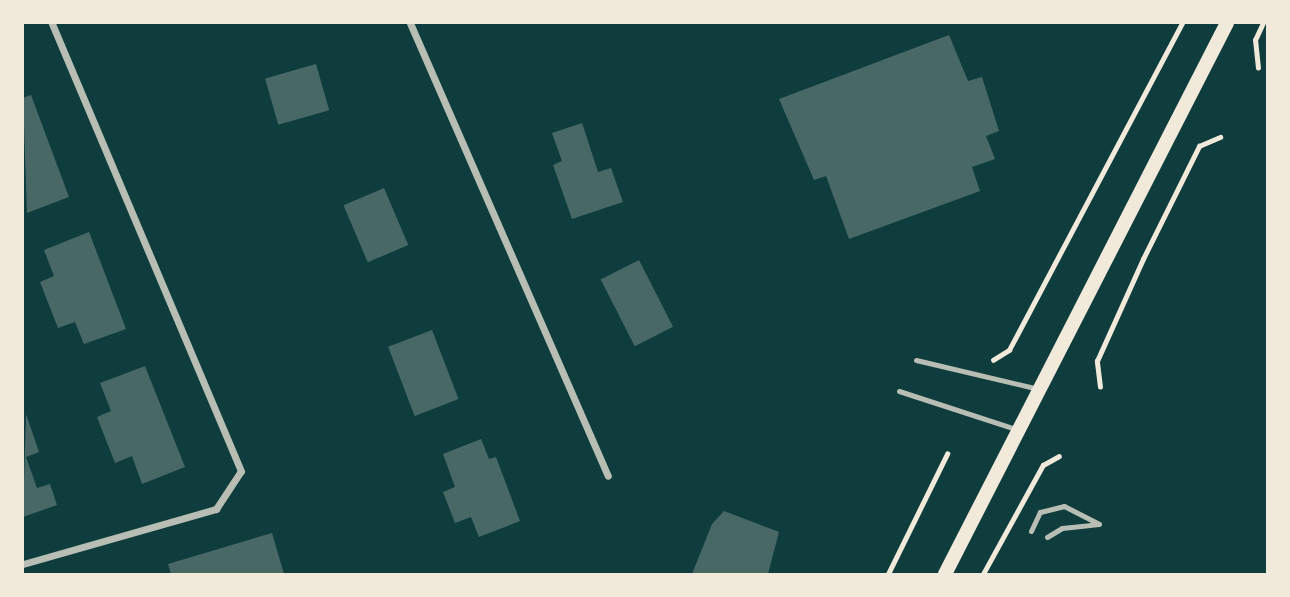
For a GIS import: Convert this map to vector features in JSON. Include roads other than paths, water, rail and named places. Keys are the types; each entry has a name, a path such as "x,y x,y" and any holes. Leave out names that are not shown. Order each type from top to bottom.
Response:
{"main road":[{"path":"945,574 1022,431 1227,23"}],"street":[{"path":"23,564 216,509 241,471 52,23"},
{"path":"410,23 608,476"}],"lane":[{"path":"916,360 1042,389"},
{"path":"899,391 1022,431"},
{"path":"1031,531 1040,512 1065,506 1099,524 1062,528 1047,537"}]}
